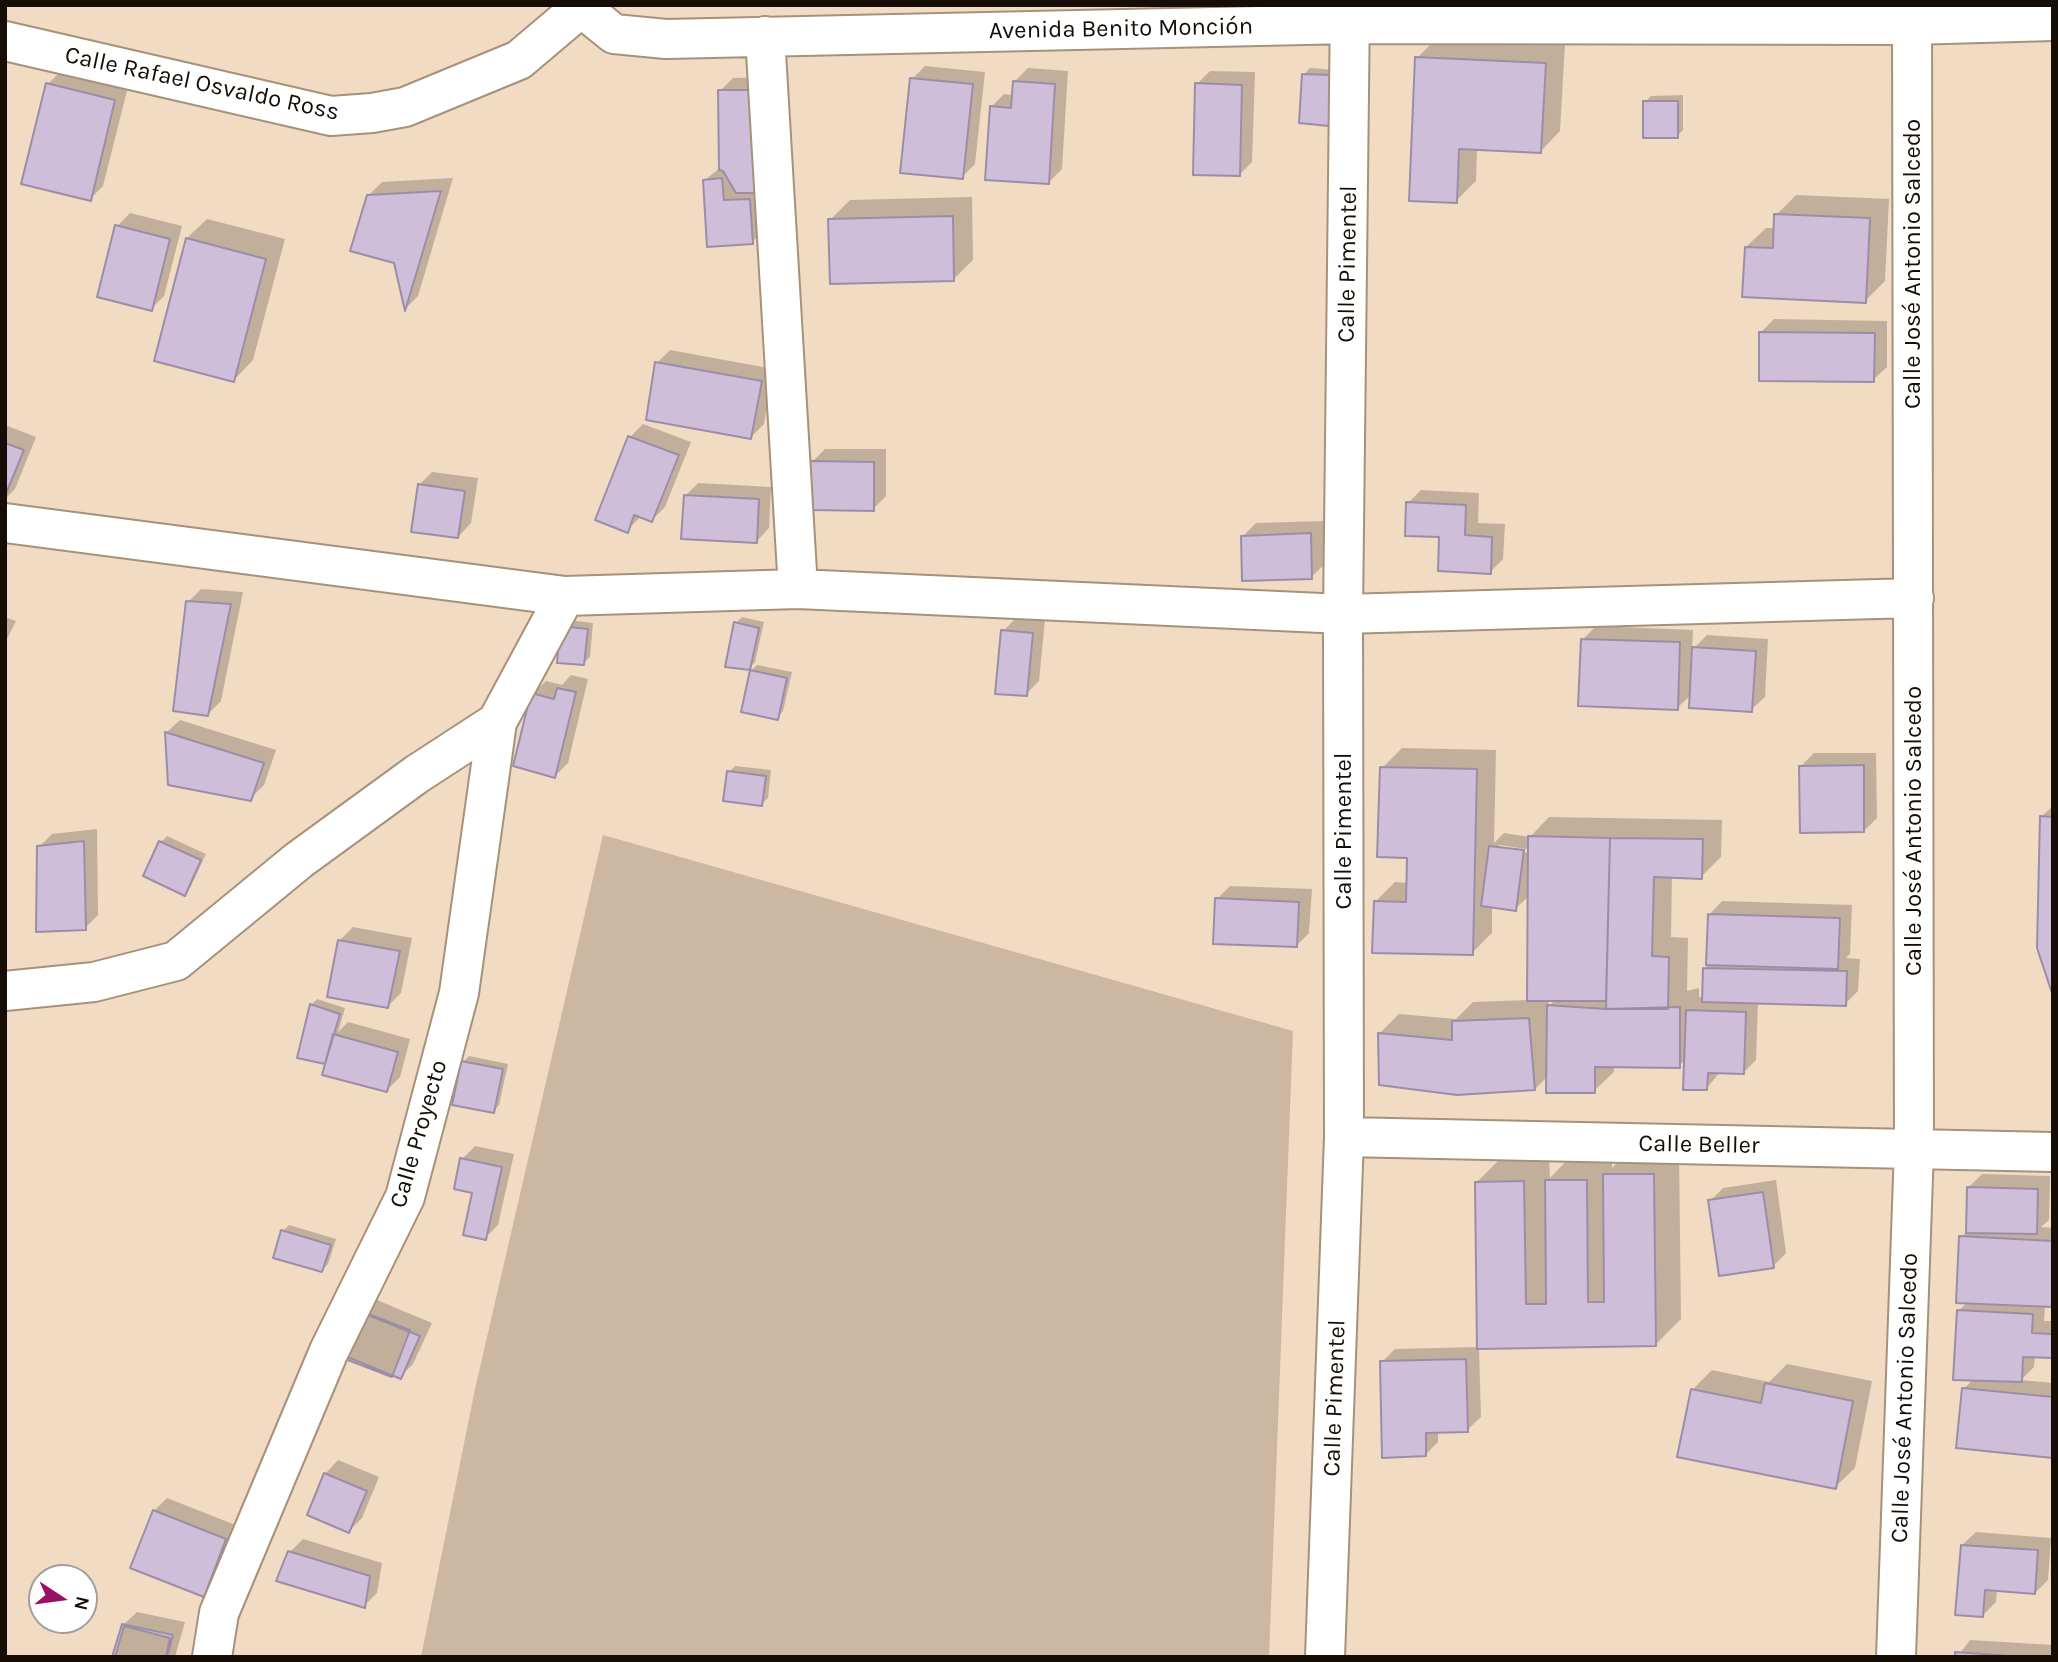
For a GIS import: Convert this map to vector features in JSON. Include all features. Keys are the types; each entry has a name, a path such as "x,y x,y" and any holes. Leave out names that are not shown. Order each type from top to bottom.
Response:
{"street":[{"name":"Avenida Benito Monción","path":"581,6 614,34 666,38 1350,15 1911,15 2053,21"},
{"name":"Calle Rafael Osvaldo Ross","path":"5,41 331,116 405,107 519,60 581,6"},
{"name":"Calle Pimentel","path":"1325,1657 1344,1137 1343,614 1350,15"},
{"name":"Calle José Antonio Salcedo","path":"1896,1657 1914,1149 1911,15"},
{"path":"765,36 799,589"},
{"path":"5,523 565,596 799,589 1343,614 1914,598"},
{"name":"Calle Proyecto","path":"212,1657 219,1614 329,1351 405,1197 459,993 497,722 565,596"},
{"path":"5,991 94,982 176,961 299,860 417,774 497,722"},
{"name":"Calle Beller","path":"1344,1137 2053,1152"}],"shaded area":[{"path":"603,835 1293,1031 1269,1657 421,1657 475,1389"}],"building":[{"path":"1415,57 1546,63 1541,153 1459,149 1457,203 1409,201"},
{"path":"1302,74 1331,75 1329,126 1299,123"},
{"path":"910,78 973,84 963,179 900,173"},
{"path":"1013,81 1055,84 1049,184 985,180 990,106 1011,108"},
{"path":"46,83 115,100 91,201 21,184"},
{"path":"1195,83 1242,85 1240,176 1193,175"},
{"path":"718,90 761,90 762,193 736,193 723,171 719,170"},
{"path":"1643,101 1678,101 1678,138 1643,138"},
{"path":"722,178 724,200 750,199 753,244 707,247 703,180"},
{"path":"441,191 405,311 394,263 350,251 367,195"},
{"path":"1774,214 1870,218 1866,303 1742,297 1745,247 1773,248"},
{"path":"953,216 954,281 830,284 828,219"},
{"path":"115,225 170,239 152,311 97,297"},
{"path":"186,238 266,259 234,382 154,361"},
{"path":"1759,332 1875,333 1874,382 1759,381"},
{"path":"655,362 762,381 751,439 646,420"},
{"path":"628,436 679,455 652,522 634,515 628,533 595,520"},
{"path":"5,443 24,450 5,496"},
{"path":"810,461 874,462 874,511 810,510"},
{"path":"418,484 465,491 458,538 411,532"},
{"path":"684,495 759,499 757,543 681,539"},
{"path":"1406,502 1466,505 1465,535 1492,537 1491,574 1438,571 1439,537 1405,536"},
{"path":"1311,533 1312,579 1242,581 1241,536"},
{"path":"186,601 231,604 208,716 173,711"},
{"path":"734,622 759,628 750,670 725,667"},
{"path":"560,626 588,629 584,665 557,663"},
{"path":"1001,630 1033,633 1027,696 995,694"},
{"path":"1581,639 1680,642 1678,710 1578,706"},
{"path":"1692,647 1756,651 1752,712 1689,708"},
{"path":"750,670 787,678 778,720 741,712"},
{"path":"557,688 576,692 555,778 513,766 531,693 554,699"},
{"path":"165,732 264,763 251,801 168,785"},
{"path":"1864,765 1864,832 1800,833 1799,766"},
{"path":"1380,767 1477,769 1473,955 1372,953 1374,901 1406,902 1407,858 1377,857"},
{"path":"727,771 766,776 762,806 723,801"},
{"path":"2040,816 2053,817 2053,996 2037,948"},
{"path":"1528,836 1610,838 1606,1001 1527,1001"},
{"path":"1610,838 1703,839 1702,879 1654,877 1652,956 1669,957 1668,1009 1606,1009"},
{"path":"84,841 86,930 36,932 37,846"},
{"path":"159,841 201,860 185,896 143,876"},
{"path":"1489,846 1524,850 1516,911 1481,906"},
{"path":"1215,898 1299,902 1297,947 1213,944"},
{"path":"1708,914 1840,918 1838,969 1706,965"},
{"path":"338,940 400,951 388,1008 327,997"},
{"path":"1703,968 1847,971 1846,1006 1702,1002"},
{"path":"310,1004 340,1014 325,1064 297,1058"},
{"path":"1547,1005 1606,1009 1680,1007 1680,1068 1595,1067 1595,1093 1546,1093"},
{"path":"1686,1010 1746,1012 1744,1074 1708,1073 1707,1090 1683,1090"},
{"path":"1529,1018 1535,1090 1457,1095 1379,1085 1378,1033 1452,1040 1452,1021"},
{"path":"333,1034 398,1052 387,1092 322,1075"},
{"path":"461,1061 503,1069 494,1113 452,1105"},
{"path":"460,1158 502,1167 486,1240 463,1235 472,1193 454,1189"},
{"path":"1603,1174 1654,1174 1656,1346 1477,1349 1475,1182 1524,1181 1526,1304 1546,1304 1545,1180 1587,1180 1588,1302 1604,1302"},
{"path":"1967,1187 2038,1189 2037,1234 1966,1233"},
{"path":"1763,1192 1774,1268 1719,1276 1708,1200"},
{"path":"281,1230 331,1245 322,1272 273,1258"},
{"path":"1959,1236 2053,1241 2053,1307 1956,1303"},
{"path":"358,1310 410,1330 392,1377 340,1357"},
{"path":"1957,1310 2033,1314 2032,1333 2053,1334 2053,1358 2023,1357 2022,1382 1953,1380"},
{"path":"363,1313 420,1336 401,1379 345,1356"},
{"path":"1466,1359 1468,1432 1426,1433 1426,1456 1382,1458 1380,1361"},
{"path":"1765,1383 1853,1401 1836,1489 1677,1457 1691,1389 1761,1403"},
{"path":"1962,1388 2053,1397 2053,1458 1956,1448"},
{"path":"324,1473 367,1491 349,1533 307,1515"},
{"path":"153,1510 226,1539 204,1597 130,1568"},
{"path":"1961,1545 2038,1550 2035,1594 1985,1590 1983,1617 1955,1615"},
{"path":"288,1551 370,1576 365,1608 276,1581"},
{"path":"122,1624 173,1635 167,1657 112,1657"},
{"path":"124,1626 170,1638 166,1657 115,1657"},
{"path":"1955,1652 2026,1657 1955,1657"}]}
